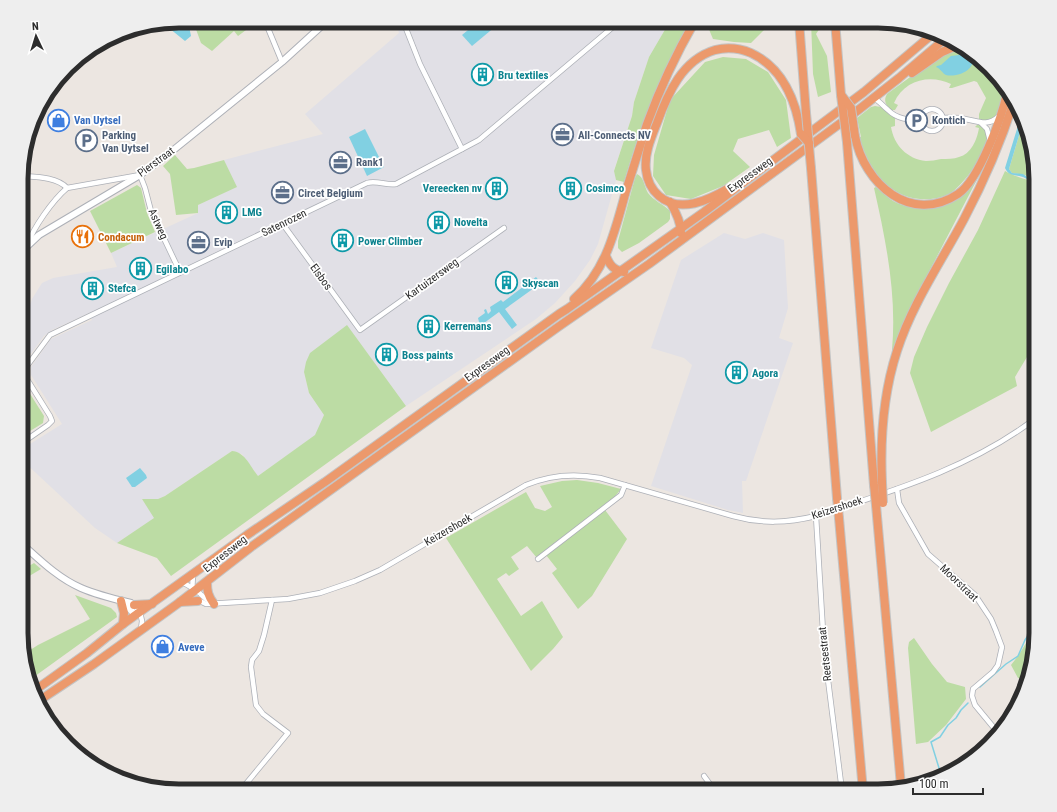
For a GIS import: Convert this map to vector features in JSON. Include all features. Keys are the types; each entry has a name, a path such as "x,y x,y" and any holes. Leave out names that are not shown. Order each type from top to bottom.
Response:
{"highway":[{"path":"559,314 591,280 606,256 615,233 634,165 648,123 664,81 691,28"},
{"path":"800,28 837,498 862,784"},
{"path":"836,28 880,504 877,520 901,782"},
{"name":"Expressweg","path":"39,688 87,653 123,624 247,535 325,482 758,172 864,92 929,37"},
{"name":"Expressweg","path":"43,698 94,664 144,625 180,602 193,590 207,582 251,547 558,327 635,274 874,98 941,42"},
{"path":"758,172 708,199 692,204 678,204 662,199 649,183 646,171 646,156 668,95 684,70 700,56 727,48 741,50 759,57 768,63 777,72 785,84 799,119 801,134 809,143"},
{"path":"899,78 907,76 942,52 952,48"},
{"path":"864,92 874,98"},
{"path":"841,95 851,108 855,136 864,162 872,176 880,185 899,199 918,205 933,204 947,199 959,193 970,182 990,141 1006,98"},
{"path":"878,484 884,409 889,378 897,350 912,314 982,183 1001,139 1012,109"},
{"path":"670,202 677,213 681,228 680,240"},
{"path":"606,256 610,265 620,271 635,274"},
{"path":"207,582 207,592 214,604"},
{"path":"180,602 198,600"},
{"path":"122,601 124,614 123,624"},
{"path":"134,605 152,604"}],"street":[{"path":"268,28 282,62"},
{"name":"Pierstraat","path":"28,244 39,235 81,209 140,175 171,152 282,62 319,28"},
{"path":"406,28 420,64 462,149"},
{"name":"Satenrozen","path":"28,364 47,337 55,332 369,182 390,185 396,184 479,140 612,28"},
{"path":"874,98 899,118 921,120"},
{"path":"931,109 938,111 942,118 942,124 932,130 923,127 921,120 922,114 926,110 931,109"},
{"path":"981,124 991,122 1000,116"},
{"path":"942,118 967,119 981,124 987,129 990,141"},
{"path":"28,242 31,233 60,194 67,188 140,175"},
{"name":"Astweg","path":"140,175 151,211 180,272"},
{"path":"28,177 59,182 67,188"},
{"name":"Elsbos","path":"282,223 360,330"},
{"name":"Kartuizersweg","path":"360,330 504,228"},
{"name":"Satenrozen","path":"28,381 52,421 28,438"},
{"name":"Keizershoek","path":"198,600 206,604 214,604 288,599 320,593 340,587 368,575 526,485 540,480 566,475 588,476 625,485 754,521 782,522 816,516 897,489 943,471 977,454 1029,423"},
{"path":"538,559 621,495 625,485"},
{"name":"Moorstraat","path":"897,489 899,503 928,554 975,596 991,619 996,631 1002,647 1000,660 992,672 973,689 972,696 975,705 994,729"},
{"name":"Reetsestraat","path":"816,516 824,648 841,784"},
{"path":"28,549 49,568 75,585 97,594 134,605 144,625"},
{"path":"193,575 193,590 198,600"},
{"path":"182,582 214,604"},
{"path":"246,784 288,733 263,714 256,704 251,667 252,660 259,651 272,600"},
{"path":"122,601 138,614"},
{"path":"704,776 710,784"}],"shaded area":[{"path":"398,28 666,28 649,57 634,102 632,116 614,170 616,180 598,244 590,260 575,281 555,303 536,319 406,406 347,326 304,372 309,393 324,415 316,435 258,476 242,454 232,451 165,496 158,499 142,499 155,518 117,543 95,528 28,466 28,445 62,424 31,375 31,367 51,339 92,320 89,313 52,330 44,336 31,354 28,351 28,312 32,299 42,283 53,278 117,267 111,253 198,213 198,205 236,187 224,160 323,134 305,114 399,33"},
{"path":"724,233 745,239 763,233 784,240 788,308 779,338 793,343 746,481 742,481 743,513 728,510 651,486 692,365 684,358 651,348 681,260"}],"green space":[{"path":"196,28 249,28 238,36 234,31 212,51 201,43"},
{"path":"666,28 686,28 652,100 624,182 616,180 614,171 649,57"},
{"path":"708,28 763,28 764,30 751,43 713,39"},
{"path":"811,28 820,28 816,34 827,56 831,92 818,97 813,74"},
{"path":"954,49 970,59 985,72 1003,94 1000,107 994,117 985,121 979,120 979,114 986,98 977,82 974,81 949,88 951,84 943,81 918,81 911,84 898,95 894,103 898,105 895,110 891,110 886,105 885,101 887,94 936,58"},
{"path":"723,57 746,59 768,72 786,100 791,138 777,147 769,130 738,139 733,151 750,167 723,186 691,199 666,195 653,176 654,155 670,100 705,62"},
{"path":"871,107 881,107 895,118 895,126 891,127 895,140 902,150 919,160 928,161 953,159 967,153 973,146 977,137 979,128 975,127 977,125 980,125 985,130 987,134 987,141 975,166 963,182 952,192 945,196 933,199 908,197 888,186 880,178 873,169 859,137 861,137 857,118"},
{"path":"1021,130 1028,159 1029,178 1025,175 1012,173 1009,169"},
{"path":"175,155 187,169 224,160 237,187 198,205 198,213 176,215 170,174 163,166"},
{"path":"982,170 909,310 892,350 892,289 883,228 874,188 876,187 899,204 922,209 933,208 952,201 960,195"},
{"path":"1005,171 1029,180 1029,354 1015,377 1017,386 931,432 910,373 914,357 927,327 978,230"},
{"path":"637,174 643,179 650,196 670,211 670,219 639,243 622,252 618,248 618,241"},
{"path":"137,185 141,188 147,213 155,232 111,253 90,211"},
{"path":"347,325 406,406 171,576 157,558 117,543 154,518 142,499 158,499 165,496 232,451 237,452 244,457 258,476 315,435 324,415 309,393 304,372 306,362 310,353"},
{"path":"28,391 44,416 43,423 28,432"},
{"path":"577,480 598,483 621,489 612,500 537,558 527,546 511,557 519,569 509,576 506,573 497,579 521,616 542,601 563,637 531,671 446,538 526,492 535,508 545,511 552,507 540,486 562,481"},
{"path":"605,510 627,539 592,596 578,609 552,573 557,569 546,555"},
{"path":"34,563 41,569 28,577 28,566"},
{"path":"75,595 111,608 116,613 117,617 34,676 29,651 90,619"},
{"path":"914,638 932,664 947,682 965,687 966,699 946,725 928,742 916,744 908,648 909,642"},
{"path":"1029,638 1028,653 1022,679 1018,678 1011,665"}],"water":[{"path":"169,28 189,28 191,36 185,41"},
{"path":"470,28 494,28 472,46 462,35"},
{"path":"964,54 973,62 972,65 965,72 960,74 950,76 946,75 936,67 941,65 951,56"},
{"path":"1018,124 1021,130 1009,169 1012,173 1023,174 1029,178 1029,180 1008,173 1005,168"},
{"path":"365,129 384,167 367,176 349,137"},
{"path":"536,277 541,283 505,309 517,325 512,329 499,312 480,326 478,318 485,313 484,310 486,309 488,314 491,311 490,307 501,300 503,302"},
{"path":"140,468 147,478 135,487 132,487 126,478"}],"waterway":[{"path":"980,687 1006,664 1018,656 1029,634"},
{"path":"940,770 931,742 940,737 948,725 956,718 968,703"}],"place":[{"name":"Bru textiles","path":"482,75"},
{"name":"Van Uytsel","path":"59,120"},
{"name":"Kontich","path":"916,120"},
{"name":"All-Connects NV","path":"563,135"},
{"name":"Parking Van Uytsel","path":"86,141"},
{"name":"Rank1","path":"341,162"},
{"name":"Vereecken nv","path":"497,188"},
{"name":"Cosimco","path":"571,188"},
{"name":"Circet Belgium","path":"282,193"},
{"name":"LMG","path":"226,212"},
{"name":"Novelta","path":"439,222"},
{"name":"Condacum","path":"83,237"},
{"name":"Power Climber","path":"342,241"},
{"name":"Evip","path":"198,242"},
{"name":"Egilabo","path":"141,269"},
{"name":"Skyscan","path":"507,283"},
{"name":"Stefca","path":"93,288"},
{"name":"Kerremans","path":"428,326"},
{"name":"Boss paints","path":"386,355"},
{"name":"Agora","path":"737,373"},
{"name":"Aveve","path":"163,647"}]}
